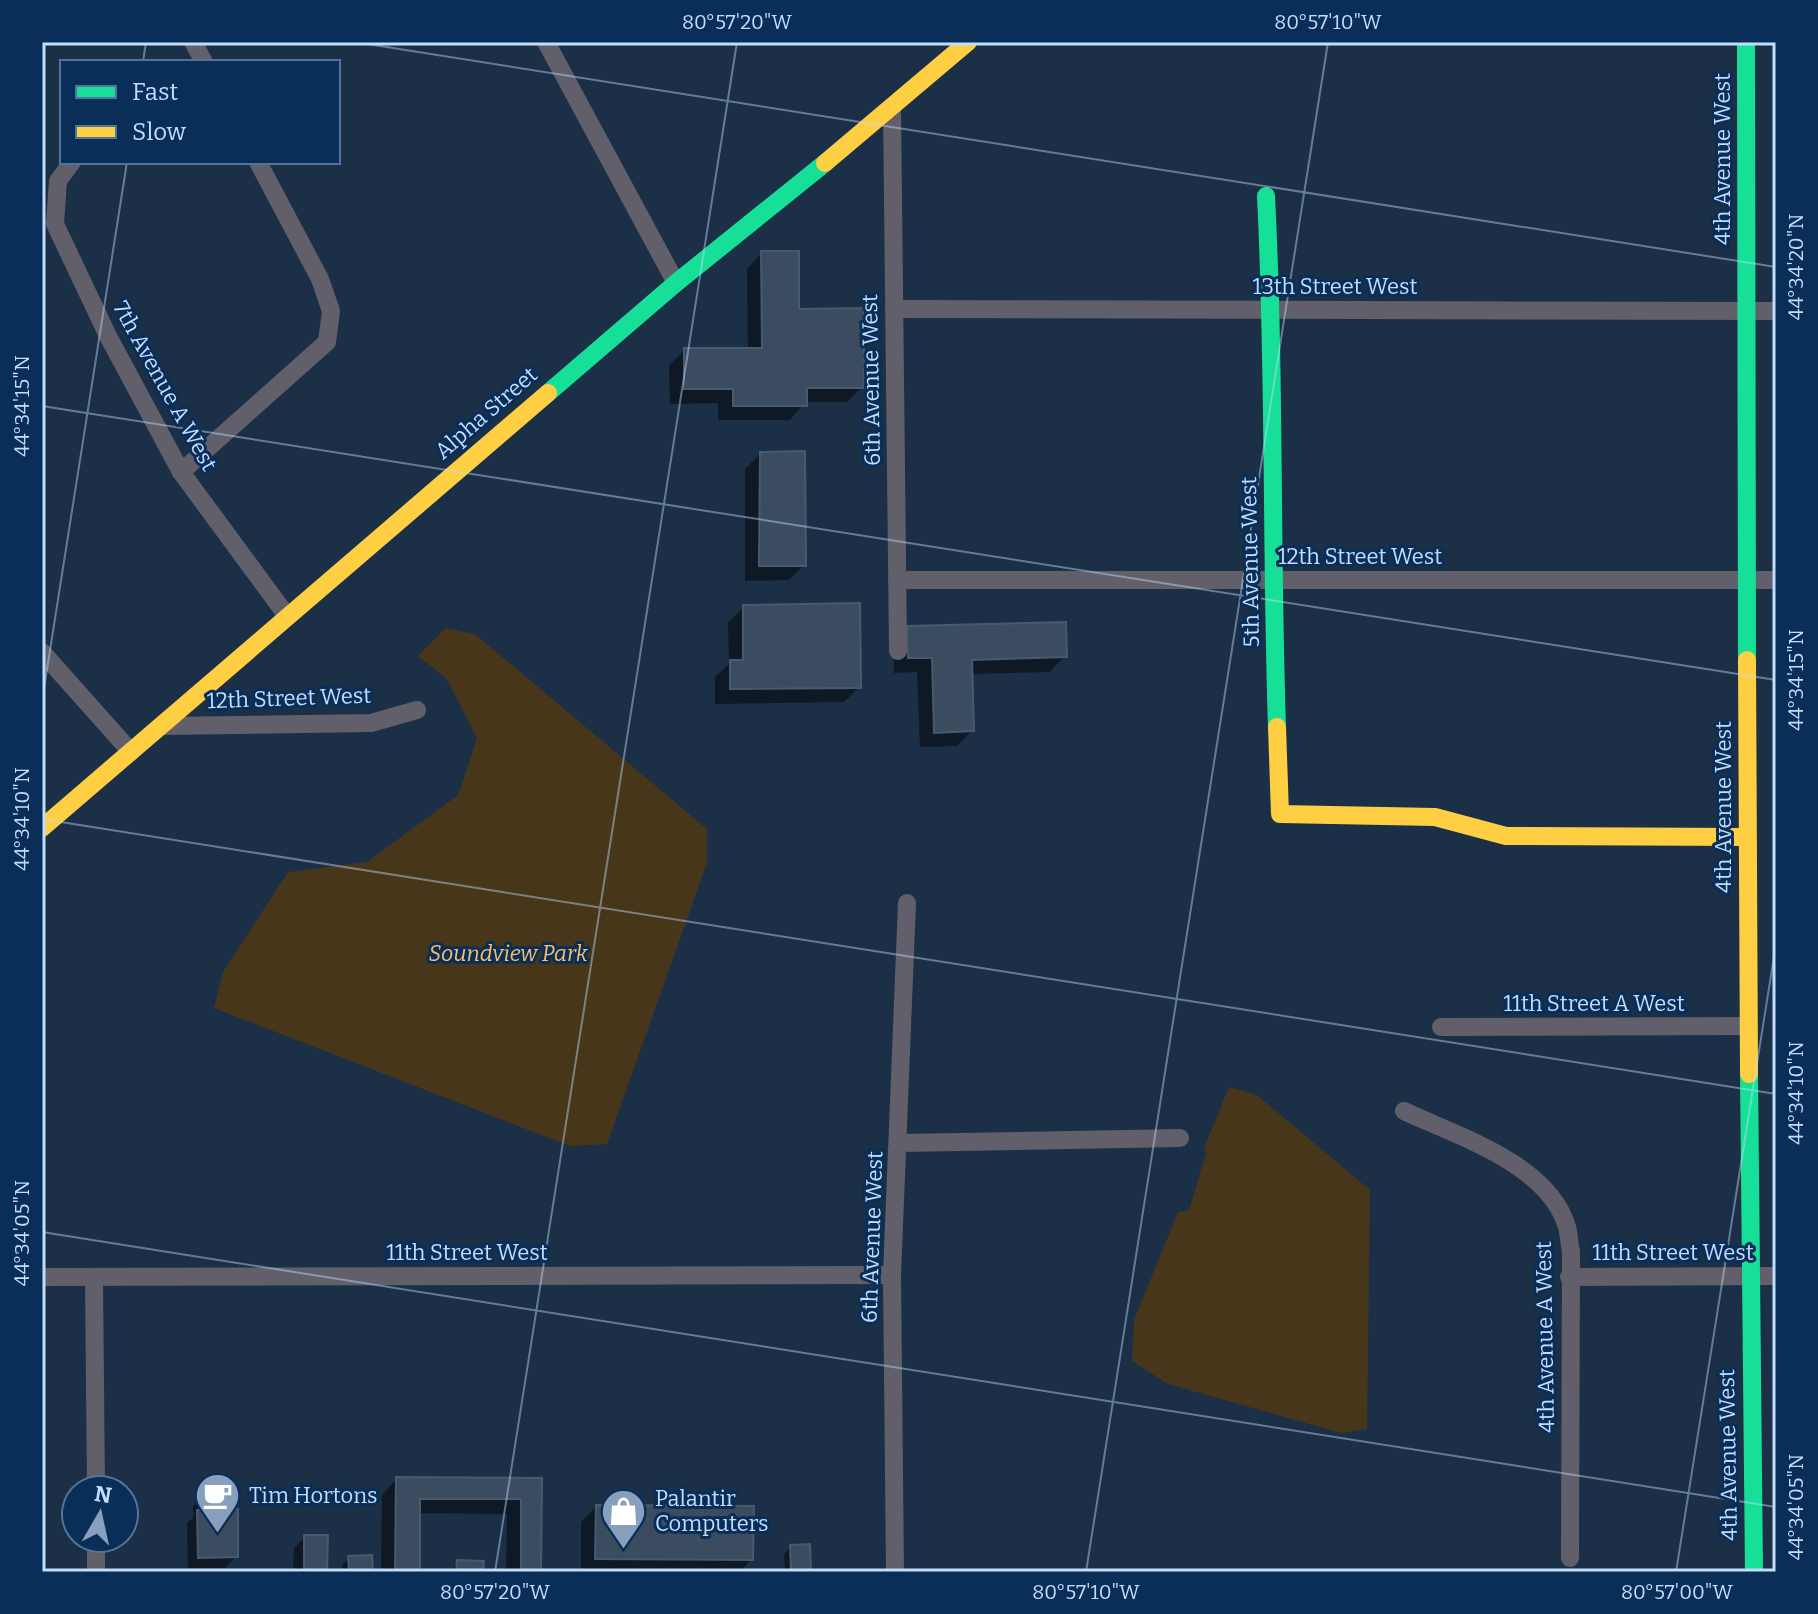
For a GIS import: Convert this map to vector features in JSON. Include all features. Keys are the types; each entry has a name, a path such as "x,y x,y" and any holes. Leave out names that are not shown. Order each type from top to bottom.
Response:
{"street":[{"path":"193,42 203,60"},
{"path":"546,42 676,283"},
{"name":"Alpha Street","path":"42,828 676,283 892,108 968,42"},
{"name":"4th Avenue West","path":"1746,42 1747,837 1754,1572"},
{"name":"6th Avenue West","path":"892,108 898,651"},
{"name":"7th Avenue A West","path":"71,164 58,181 55,224 108,336 181,472 287,616"},
{"path":"181,472 327,342 331,311 320,279 259,164"},
{"name":"5th Avenue West","path":"1266,196 1272,310 1272,580 1280,814 1435,817 1506,836 1747,837"},
{"name":"13th Street West","path":"894,309 1776,311"},
{"name":"12th Street West","path":"897,580 1776,580"},
{"path":"42,652 131,752"},
{"name":"12th Street West","path":"161,726 371,723 417,710"},
{"name":"6th Avenue West","path":"895,1572 892,1275 907,903"},
{"name":"11th Street A West","path":"1441,1027 1749,1026"},
{"name":"4th Avenue A West","path":"1404,1111 1506,1159 1539,1182 1555,1202 1567,1226 1571,1251 1570,1558"},
{"path":"899,1143 1180,1138"},
{"name":"11th Street West","path":"42,1277 892,1275"},
{"name":"11th Street West","path":"1569,1277 1776,1276"},
{"path":"94,1277 96,1474"}],"green space":[{"name":"Soundview Park","path":"446,628 475,634 707,829 707,863 607,1144 570,1146 214,1008 223,972 288,872 367,862 458,795 477,738 446,678 418,656"},
{"path":"1229,1087 1257,1095 1370,1190 1367,1429 1341,1433 1168,1384 1132,1361 1134,1320 1178,1212 1189,1210 1206,1153 1204,1148"}],"building":[{"path":"761,251 799,251 799,309 864,308 864,388 807,388 807,406 733,406 733,389 684,389 684,348 762,348"},
{"path":"805,451 806,566 759,566 760,452"},
{"path":"860,603 861,688 730,689 730,660 743,660 743,605"},
{"path":"1066,622 1067,657 972,660 974,731 934,733 932,658 908,658 907,626"},
{"path":"396,1477 542,1478 541,1572 505,1572 521,1571 521,1499 420,1499 420,1572 395,1572"},
{"name":"Tim Hortons","path":"230,1492 230,1509 238,1509 238,1557 198,1558 197,1510 203,1510 203,1493"},
{"path":"596,1505 754,1506 753,1560 595,1559"},
{"path":"304,1535 328,1535 327,1572 304,1572"},
{"path":"810,1544 811,1572 791,1572 790,1545"},
{"path":"372,1555 373,1572 349,1572 348,1556"},
{"path":"457,1560 484,1561 483,1572 456,1572"}],"traffic: fast":[{"path":"1746,42 1747,660"},
{"path":"548,393 676,283 825,163"},
{"path":"1266,196 1277,727"},
{"path":"1749,1074 1754,1572"}],"traffic: slow":[{"path":"825,163 968,42"},
{"path":"42,828 548,393"},
{"path":"1747,660 1749,1074"},
{"path":"1277,727 1280,814 1435,817 1506,836 1747,837"}],"place":[{"name":"Tim Hortons","path":"218,1534"},
{"name":"Palantir Computers","path":"624,1550"}]}
